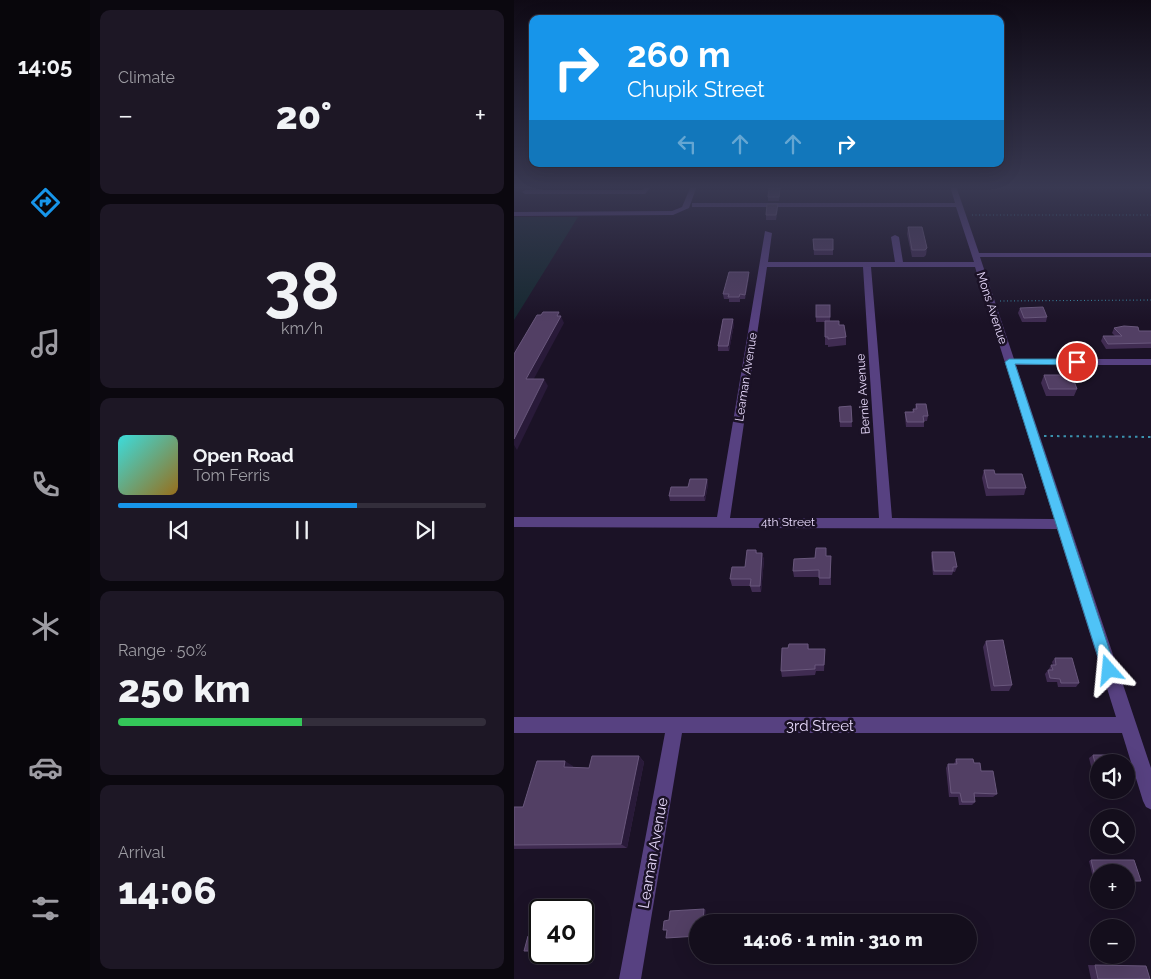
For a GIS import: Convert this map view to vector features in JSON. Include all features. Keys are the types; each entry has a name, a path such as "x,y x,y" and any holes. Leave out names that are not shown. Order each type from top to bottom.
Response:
{"street":[{"name":"Mons Avenue","path":"967,232 1151,801"},
{"name":"Leaman Avenue","path":"724,521 768,233"},
{"path":"895,237 899,264"},
{"path":"763,264 899,264 1151,254"},
{"name":"Bernie Avenue","path":"867,264 886,522"},
{"path":"1009,362 1151,362"},
{"name":"4th Street","path":"514,522 724,521 1062,524"},
{"name":"3rd Street","path":"514,726 1127,725"},
{"name":"Leaman Avenue","path":"630,979 675,726"}],"path":[{"path":"990,302 1151,300"},
{"path":"1033,436 1151,437"}],"shaded area":[{"path":"514,232 569,232 514,320"}],"building":[{"path":"909,232 923,232 927,248 925,250 912,250"},
{"path":"813,239 833,239 833,250 814,250"},
{"path":"729,272 749,272 745,295 740,294 739,297 728,297 729,294 723,294"},
{"path":"816,305 830,305 830,317 816,317"},
{"path":"1043,307 1047,317 1024,318 1020,308"},
{"path":"543,312 559,312 557,316 561,316 526,379 544,379 514,439 514,354 537,315 541,315"},
{"path":"723,319 733,319 728,346 718,346"},
{"path":"825,321 839,321 839,325 844,325 846,337 828,339 828,337 825,337"},
{"path":"1124,326 1138,327 1139,331 1152,331 1152,343 1108,344 1103,336 1122,336 1114,328"},
{"path":"1062,373 1071,373 1077,389 1049,389 1044,375 1063,375"},
{"path":"916,404 926,404 928,416 923,416 924,422 907,422 905,412 914,412 913,409 917,409"},
{"path":"851,406 852,422 840,422 839,407"},
{"path":"984,470 994,470 995,474 1022,474 1026,488 988,488"},
{"path":"690,479 707,479 704,496 669,496 671,487 688,487"},
{"path":"816,548 826,548 826,556 831,556 830,578 819,578 819,570 793,571 794,559 815,558"},
{"path":"747,550 756,550 756,553 762,553 760,586 750,586 751,579 730,579 732,567 745,567"},
{"path":"932,552 954,552 957,567 953,567 953,571 934,571"},
{"path":"1003,640 1012,685 994,686 986,641"},
{"path":"789,644 808,644 808,649 825,649 824,665 815,665 815,669 781,671 782,648 788,648"},
{"path":"1055,658 1072,658 1079,683 1061,683 1060,679 1050,678 1048,670 1053,670 1051,665 1056,665"},
{"path":"592,756 639,756 621,844 514,845 514,807 523,807 537,761 565,761 564,767 589,768"},
{"path":"956,759 973,759 974,763 980,763 981,771 993,771 997,794 974,793 975,802 962,802 960,793 951,793 948,764 957,764"},
{"path":"1091,860 1134,860 1141,881 1135,881 1135,864 1092,864"},
{"path":"704,909 704,914 689,914 689,937 666,938 667,930 663,930 664,921 669,920 670,911"},
{"path":"528,936 529,951 524,951"},
{"path":"1095,965 1146,966 1150,979 1098,979"}],"route":[{"path":"1077,362 1009,362 1109,670"}]}
